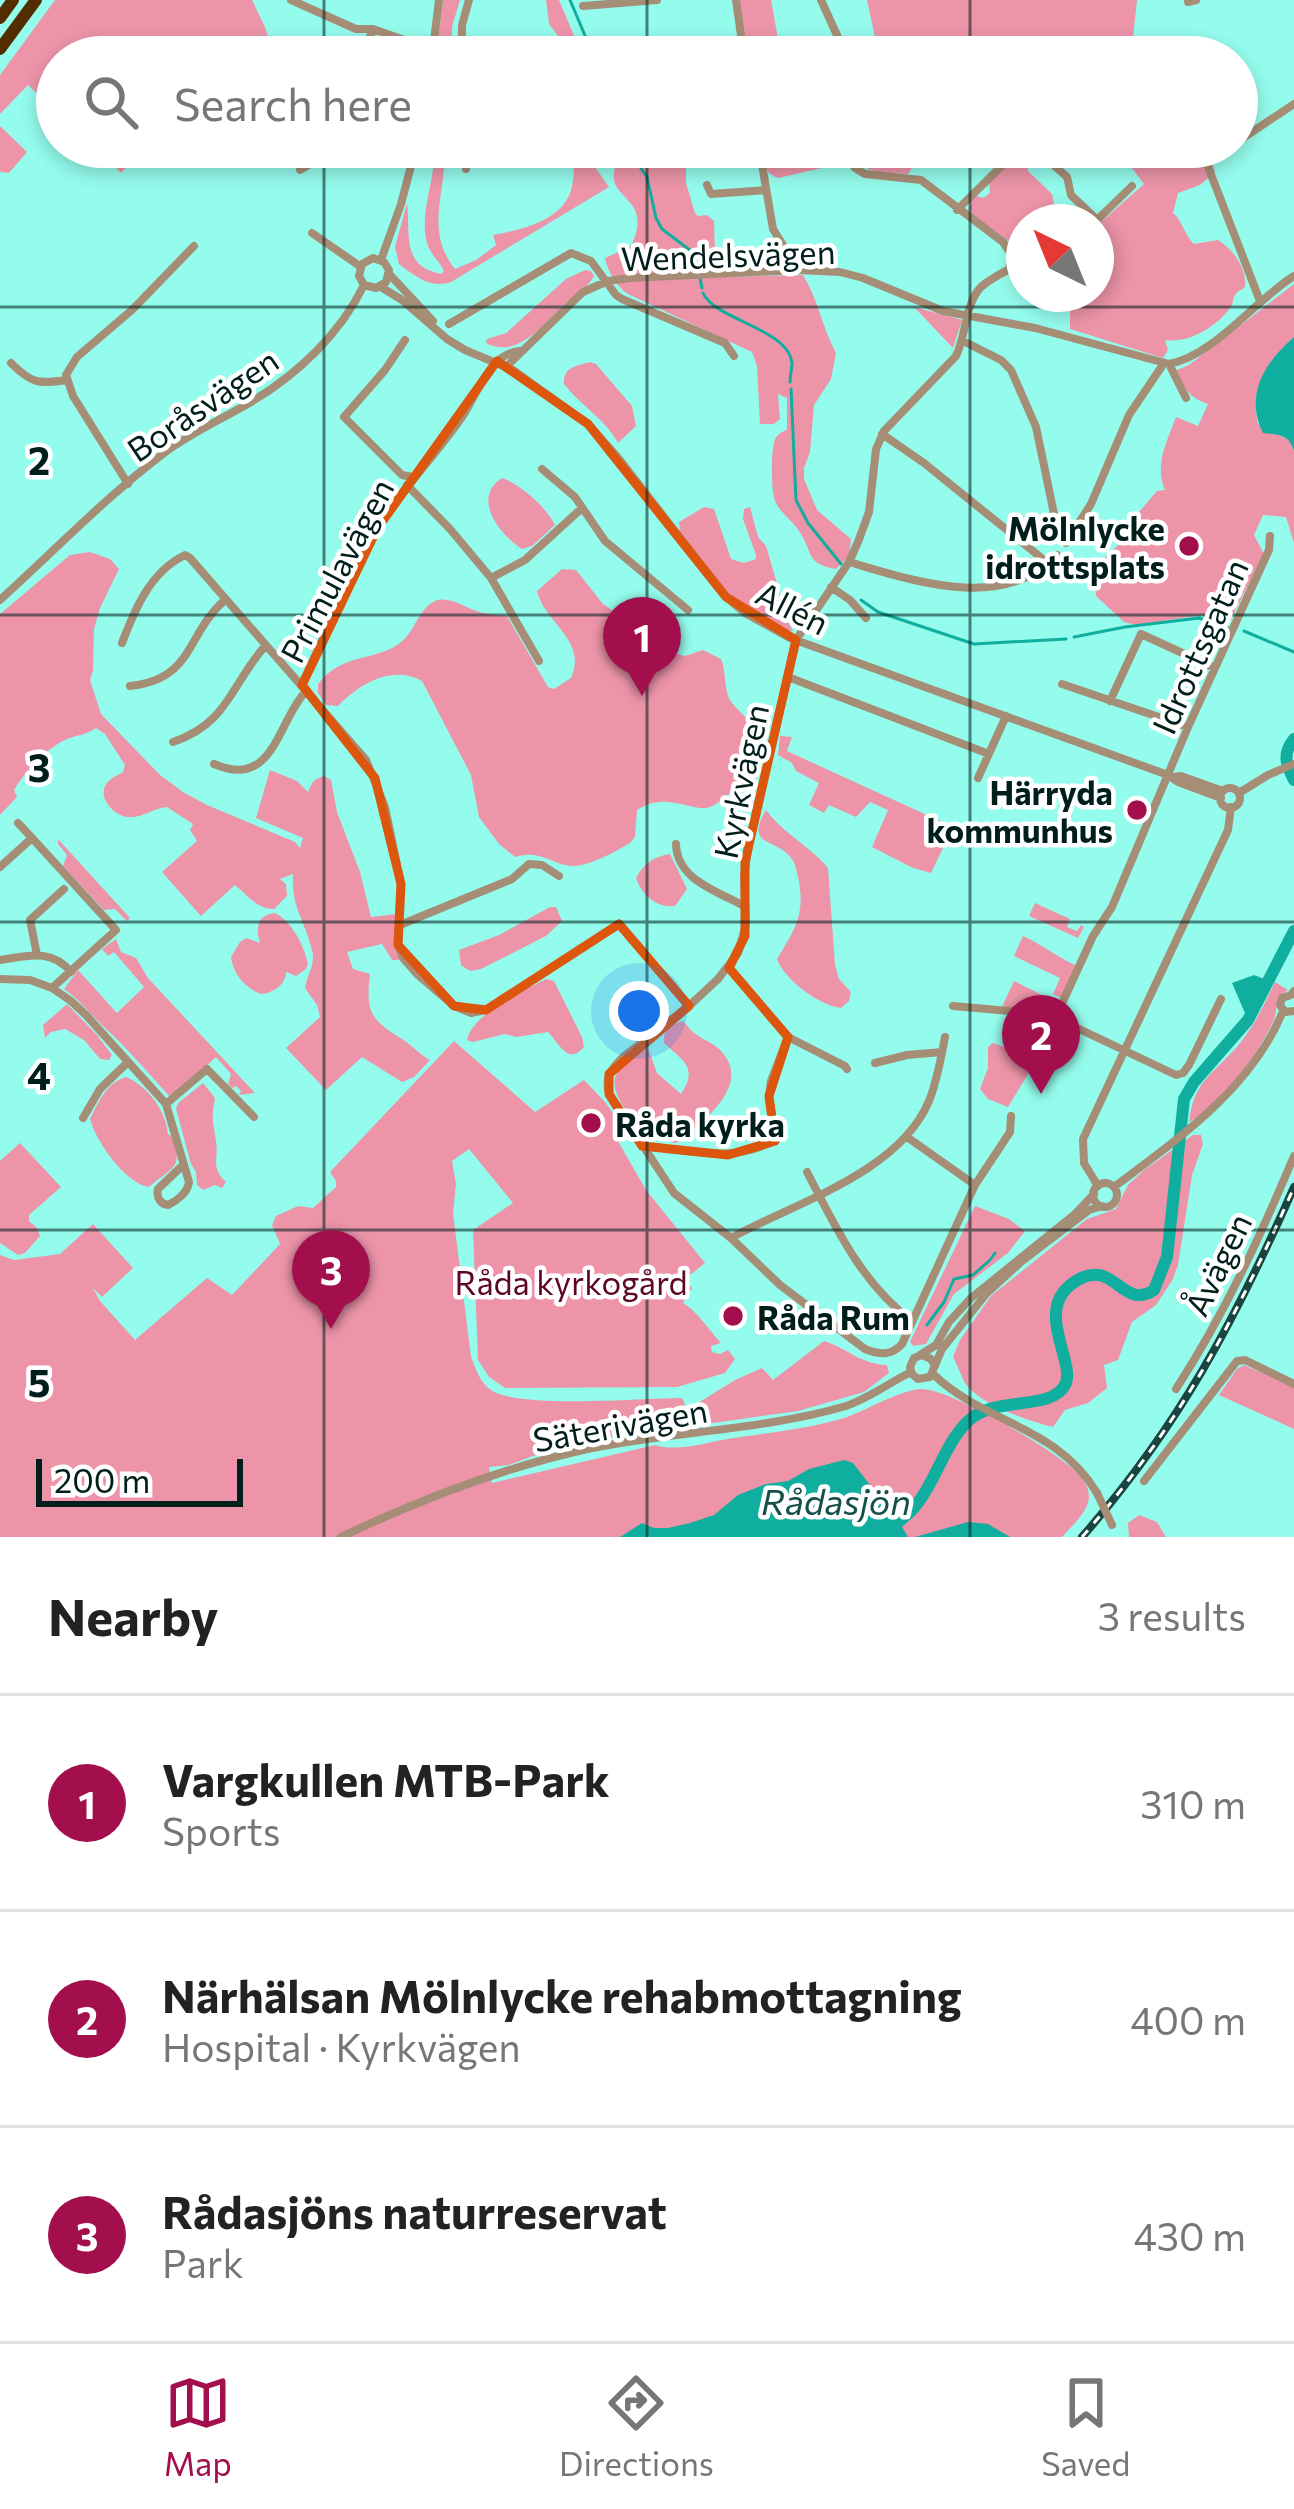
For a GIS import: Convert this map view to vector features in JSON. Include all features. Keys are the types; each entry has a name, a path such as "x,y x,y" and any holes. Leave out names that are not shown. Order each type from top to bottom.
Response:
{"highway":[{"path":"0,18 13,0"},
{"path":"0,49 36,0"}],"street":[{"path":"291,0 356,29 391,36"},
{"path":"435,36 439,0"},
{"path":"462,36 469,0"},
{"path":"583,7 657,0"},
{"path":"736,0 741,36"},
{"path":"821,0 837,36"},
{"path":"371,36 374,29"},
{"path":"1258,128 1294,104"},
{"path":"381,260 410,168"},
{"path":"762,168 773,229 799,270"},
{"path":"855,168 881,177 921,180 1006,247"},
{"path":"957,210 1002,168"},
{"path":"1056,168 1080,204"},
{"path":"1208,168 1260,301"},
{"path":"707,185 711,194 766,190"},
{"path":"1113,204 1132,186"},
{"path":"312,232 361,266"},
{"path":"128,484 80,409 67,380 70,365 194,246"},
{"path":"449,324 571,253 591,261 622,299 725,343 734,356"},
{"path":"370,259 381,260 388,267 386,282 374,288 364,285 361,266 370,259"},
{"name":"Wendelsvägen","path":"507,366 575,298 608,281 799,270 853,275 923,305 1166,363"},
{"path":"1006,272 980,289 950,364 882,434 1049,564"},
{"name":"Allén","path":"389,273 443,331 478,354"},
{"path":"963,341 1012,370 1036,428 1058,533 1066,543 1091,504 1130,415 1166,363 1202,350 1294,276"},
{"name":"Boråsvägen","path":"0,601 176,446 298,369 335,331 364,285"},
{"name":"Allén","path":"381,286 447,340 507,366 588,424 736,607 774,631 1170,776 1181,776 1222,795"},
{"path":"405,340 386,370 344,417 410,481 491,578 539,662"},
{"name":"Wendelsvägen","path":"497,362 509,352 522,351"},
{"name":"Primulavägen","path":"214,764 240,770 273,750 362,558 410,481 461,418 497,362"},
{"path":"11,363 32,381 67,380"},
{"path":"1166,363 1186,398"},
{"name":"Kyrkvägen","path":"729,968 745,936 744,875 750,839 796,640 849,562 868,512 882,434"},
{"path":"542,469 568,490 605,541 688,610"},
{"path":"491,578 525,560 582,508"},
{"name":"Idrottsgatan","path":"1058,1019 1093,936 1138,851 1187,727 1269,550 1270,536"},
{"path":"122,643 146,591 184,555 353,743 375,778 401,884 398,945 410,967 454,1006 471,1013 486,1010 619,924 689,1006"},
{"path":"849,562 919,582 970,586 1020,582 1057,555"},
{"path":"831,587 866,618"},
{"path":"130,686 156,682 176,669 208,616 226,598"},
{"path":"1110,701 1141,634 1215,668"},
{"path":"172,742 212,722 266,645"},
{"path":"788,677 989,754"},
{"path":"1062,684 1187,727"},
{"path":"978,778 1006,716"},
{"path":"1239,794 1294,764"},
{"path":"1230,788 1239,794 1239,802 1224,805 1222,795 1230,788"},
{"path":"1102,1206 1096,1203 1096,1190 1084,1163 1083,1139 1228,830 1231,807"},
{"path":"17,823 116,930 52,988"},
{"path":"0,867 32,838"},
{"path":"676,844 677,861 692,878 744,906"},
{"path":"400,925 512,879 529,864 559,876"},
{"path":"37,955 30,920 64,889"},
{"path":"0,960 44,954 61,960 71,972"},
{"path":"847,1069 788,1037 729,968 623,1057 609,1074 609,1094 674,1193 780,1285 865,1349 886,1354 899,1348 975,1185 1010,1132 1011,1116"},
{"path":"0,979 30,980 71,1001 166,1104 189,1182 173,1203 164,1205 158,1189 182,1166"},
{"path":"1114,1187 1220,1102 1245,1075 1288,1011 1281,1000 1293,994"},
{"path":"953,1006 1058,1019 1172,1074 1183,1072 1221,999"},
{"path":"642,1146 728,1155 775,1142 778,1137 769,1096 788,1037"},
{"path":"731,1238 859,1173 908,1137 930,1100 945,1037"},
{"path":"874,1063 942,1052"},
{"path":"83,1118 100,1089 128,1062"},
{"path":"166,1104 207,1070 254,1117"},
{"path":"908,1137 975,1185"},
{"name":"Åvägen","path":"1176,1388 1234,1292 1294,1156"},
{"path":"807,1172 860,1268 912,1321"},
{"path":"1105,1183 1114,1187 1117,1194 1109,1206 1089,1210 999,1281 961,1322 934,1370 921,1380 911,1372 916,1357 936,1345 971,1298 1075,1214 1105,1183"},
{"path":"899,1348 930,1358 934,1370 970,1400 1060,1450 1085,1475 1118,1537"},
{"path":"1144,1480 1237,1361 1245,1360 1294,1384"},
{"name":"Säterivägen","path":"341,1537 413,1504 513,1468 630,1441 824,1411 861,1400 911,1372"}],"highlighted area":[{"path":"497,361 588,424 726,597 796,640 745,862 745,936 729,968 788,1037 769,1096 775,1141 728,1155 642,1146 609,1094 609,1074 689,1006 619,924 486,1010 454,1006 398,945 401,884 375,778 302,685 377,529"}],"green space":[{"path":"55,0 252,0 268,36 36,36 36,92 28,85 0,114 0,75"},
{"path":"443,0 460,0 452,36 439,36"},
{"path":"546,0 559,0 574,36 558,36 549,24"},
{"path":"739,0 771,0 778,36 743,36"},
{"path":"867,0 1137,0 1133,36 875,36"},
{"path":"0,126 27,152 9,173 0,172"},
{"path":"443,168 440,239 455,269 496,245 493,235 552,215 568,198 573,168 596,168 609,187 451,282 430,283 399,264 395,247 407,203 413,256 428,270 444,271 425,234 433,171"},
{"path":"686,168 695,213 714,221 720,277 803,275 808,284 836,353 831,379 814,405 804,479 817,510 851,539 849,556 836,569 815,561 775,501 773,448 777,436 787,429 787,398 778,394 780,419 760,424 752,352 628,294 610,273 605,258 631,246 637,230 634,209 614,181 615,169"},
{"path":"766,168 822,168 778,178"},
{"path":"867,168 912,168 908,174"},
{"path":"1002,168 1028,168 1052,194 1054,204 1006,204 1006,239 969,209 977,196 990,193 989,180"},
{"path":"1132,168 1214,168 1200,185 1178,193 1173,213 1194,244 1218,240 1227,247 1244,274 1245,287 1211,326 1193,336 1165,340 1168,350 1163,358 1070,329 1070,312 1114,312 1114,210 1144,184"},
{"path":"585,270 594,276 588,284 530,337 509,347 486,343 506,333 566,279"},
{"path":"1294,284 1294,337 1263,376 1256,411 1258,424 1291,441 1294,451 1294,543 1286,517 1263,515 1254,535 1264,554 1229,623 1202,615 1136,625 1124,622 1096,596 1094,568 1133,531 1127,526 1157,491 1165,490 1161,463 1176,417 1198,426 1208,404 1192,395 1174,371 1189,365"},
{"path":"914,307 962,320 953,348"},
{"path":"590,362 632,406 636,426 618,443 564,384 568,371"},
{"path":"502,478 532,497 555,525 532,546 522,549 492,515 489,495"},
{"path":"704,507 714,509 731,559 744,563 756,559 743,519 744,509 750,507 780,594 777,602 793,631 776,628 744,608 680,532 679,522"},
{"path":"90,552 110,559 119,569 94,629 90,680 101,714 160,775 207,805 300,848 303,838 256,818 270,770 297,781 308,792 317,778 331,780 371,917 397,914 399,960 392,960 382,944 347,952 353,969 370,974 373,1015 430,1060 414,1077 402,1082 362,1057 326,1090 286,1048 320,1017 305,988 313,955 296,905 293,874 280,879 286,884 287,896 274,909 257,904 235,885 201,916 162,872 197,841 190,830 193,824 167,807 134,817 113,810 104,788 125,765 96,728 45,754 18,783 17,797 0,815 0,614 70,555"},
{"path":"562,569 576,570 603,604 677,654 703,650 721,659 729,698 755,731 761,755 759,772 745,789 705,808 668,802 645,805 637,810 635,837 630,843 574,866 532,855 515,857 499,844 479,817 471,775 422,681 399,675 377,679 338,706 326,705 318,693 318,684 338,667 400,643 424,609 440,600 507,616 548,687 554,689 571,678 574,653 537,591"},
{"path":"780,736 792,737 787,751 953,827 931,873 872,847 888,810 870,802 856,817 829,805 824,813 809,805 819,783 778,755"},
{"path":"766,810 828,868 835,965 839,979 851,992 841,1008 803,990 777,959 797,921 801,901 792,859 760,836"},
{"path":"58,839 130,918 127,921 115,909 104,910 63,866 67,855"},
{"path":"670,854 687,889 675,906 651,899 636,878 650,862"},
{"path":"1035,903 1070,919 1067,927 1077,931 1084,927 1078,938 1029,916"},
{"path":"556,907 562,921 546,936 481,969 470,971 461,965 459,950"},
{"path":"275,913 296,935 308,964 296,976 286,972 278,987 261,994 241,980 231,957 246,938 260,943 259,924"},
{"path":"1023,936 1079,967 1064,999 1053,994 1060,978 1014,956"},
{"path":"116,939 121,952 136,958 148,978 255,1093 239,1095 236,1086 228,1084 231,1074 216,1057 171,1098 64,989 78,970 117,1013 144,987 114,952 108,956 102,949"},
{"path":"546,979 554,981 582,1037 584,1047 578,1052 568,1054 548,1032 467,1040 488,1012"},
{"path":"1014,981 1060,1004 1056,1014 1047,1014 1047,1007 1015,1004 1013,1010 1001,1009"},
{"path":"1275,982 1288,990 1278,1001 1257,1051 1227,1092 1189,1122 1201,1086 1246,1035"},
{"path":"67,1004 112,1055 109,1060 100,1059 84,1040 65,1029 45,1038 43,1025"},
{"path":"683,1021 721,1051 731,1077 711,1113 673,1143 649,1136 637,1124 619,1099 615,1082 622,1067 648,1048 657,1073 681,1094 688,1070 664,1038 669,1028"},
{"name":"Råda kyrkogård","path":"454,1041 535,1112 584,1080 605,1102 619,1121 619,1143 646,1190 705,1263 685,1279 692,1288 683,1303 721,1343 711,1346 712,1352 728,1350 735,1359 725,1373 677,1387 505,1388 489,1377 478,1360 473,1230 513,1203 469,1149 452,1161 453,1213 471,1357 491,1390 553,1401 682,1398 685,1404 679,1411 762,1368 773,1380 824,1341 869,1362 887,1365 889,1373 864,1392 798,1411 608,1438 489,1467 492,1483 655,1445 691,1446 816,1425 921,1389 976,1409 1062,1460 1088,1489 1083,1513 1062,1537 0,1537 0,1255 14,1260 60,1254 93,1224 133,1268 102,1297 93,1288 135,1340 207,1278 232,1295 280,1244 272,1225 276,1216 298,1206 313,1208 336,1187 330,1172"},
{"path":"993,1043 1021,1053 1030,1065 1008,1107 988,1099 980,1089 988,1068 988,1047"},
{"path":"126,1077 154,1100 176,1147 174,1166 149,1187 131,1178 113,1160 90,1119 108,1088"},
{"path":"203,1083 215,1098 217,1167 226,1182 222,1188 215,1185 203,1190 197,1185 176,1109"},
{"path":"1193,1135 1201,1135 1203,1144 1192,1175 1178,1265 1156,1305 1132,1322 1118,1360 1104,1365 1107,1388 1088,1403 1065,1410 1053,1427 1006,1411 972,1391 953,1357 991,1296 1087,1219 1116,1209 1128,1185"},
{"path":"20,1143 61,1187 29,1215 40,1236 18,1255 0,1243 0,1161"},
{"path":"975,1206 1025,1231 1008,1253 954,1294 926,1344 913,1346 910,1342"},
{"path":"1244,1365 1294,1387 1294,1429 1219,1395"},
{"path":"1139,1515 1157,1522 1166,1537 1129,1537 1128,1523"}],"water":[{"path":"1294,337 1294,451 1286,438 1263,433 1256,405 1266,368"},
{"path":"1254,975 1269,981 1248,1020 1232,983"},
{"name":"Rådasjön","path":"844,1460 853,1463 894,1516 908,1507 915,1515 902,1527 908,1537 620,1537 642,1523 668,1528 714,1515 738,1495"},
{"name":"Rådasjön","path":"968,1522 988,1524 1010,1537 915,1537"}],"waterway":[{"path":"570,0 585,36"},
{"path":"641,168 662,229 695,254 702,288"},
{"path":"703,293 722,311 766,333 788,351 790,382"},
{"path":"791,389 796,500 841,564"},
{"path":"861,600 878,612 974,644 1066,639"},
{"path":"1074,637 1199,618 1228,628"},
{"path":"1244,631 1294,652"},
{"path":"1294,739 1286,759 1294,780"},
{"path":"875,1537 912,1510 955,1436 973,1417 997,1407 1049,1398 1065,1385 1057,1308 1073,1283 1098,1275 1133,1294 1154,1290 1167,1257 1184,1099 1248,1020 1294,931"},
{"path":"927,1325 954,1279 973,1275 995,1253"}],"railway":[{"path":"1082,1537 1148,1454 1202,1371 1294,1187"}],"place":[{"name":"Mölnlycke idrottsplats","path":"1189,546"},
{"name":"Vargkullen MTB-Park","path":"642,696"},
{"name":"Härryda kommunhus","path":"1137,810"},
{"name":"Närhälsan Mölnlycke rehabmottagning","path":"1041,1094"},
{"name":"Råda kyrka","path":"591,1123"},
{"name":"Råda Rum","path":"733,1316"},
{"name":"Rådasjöns naturreservat","path":"331,1329"}]}
